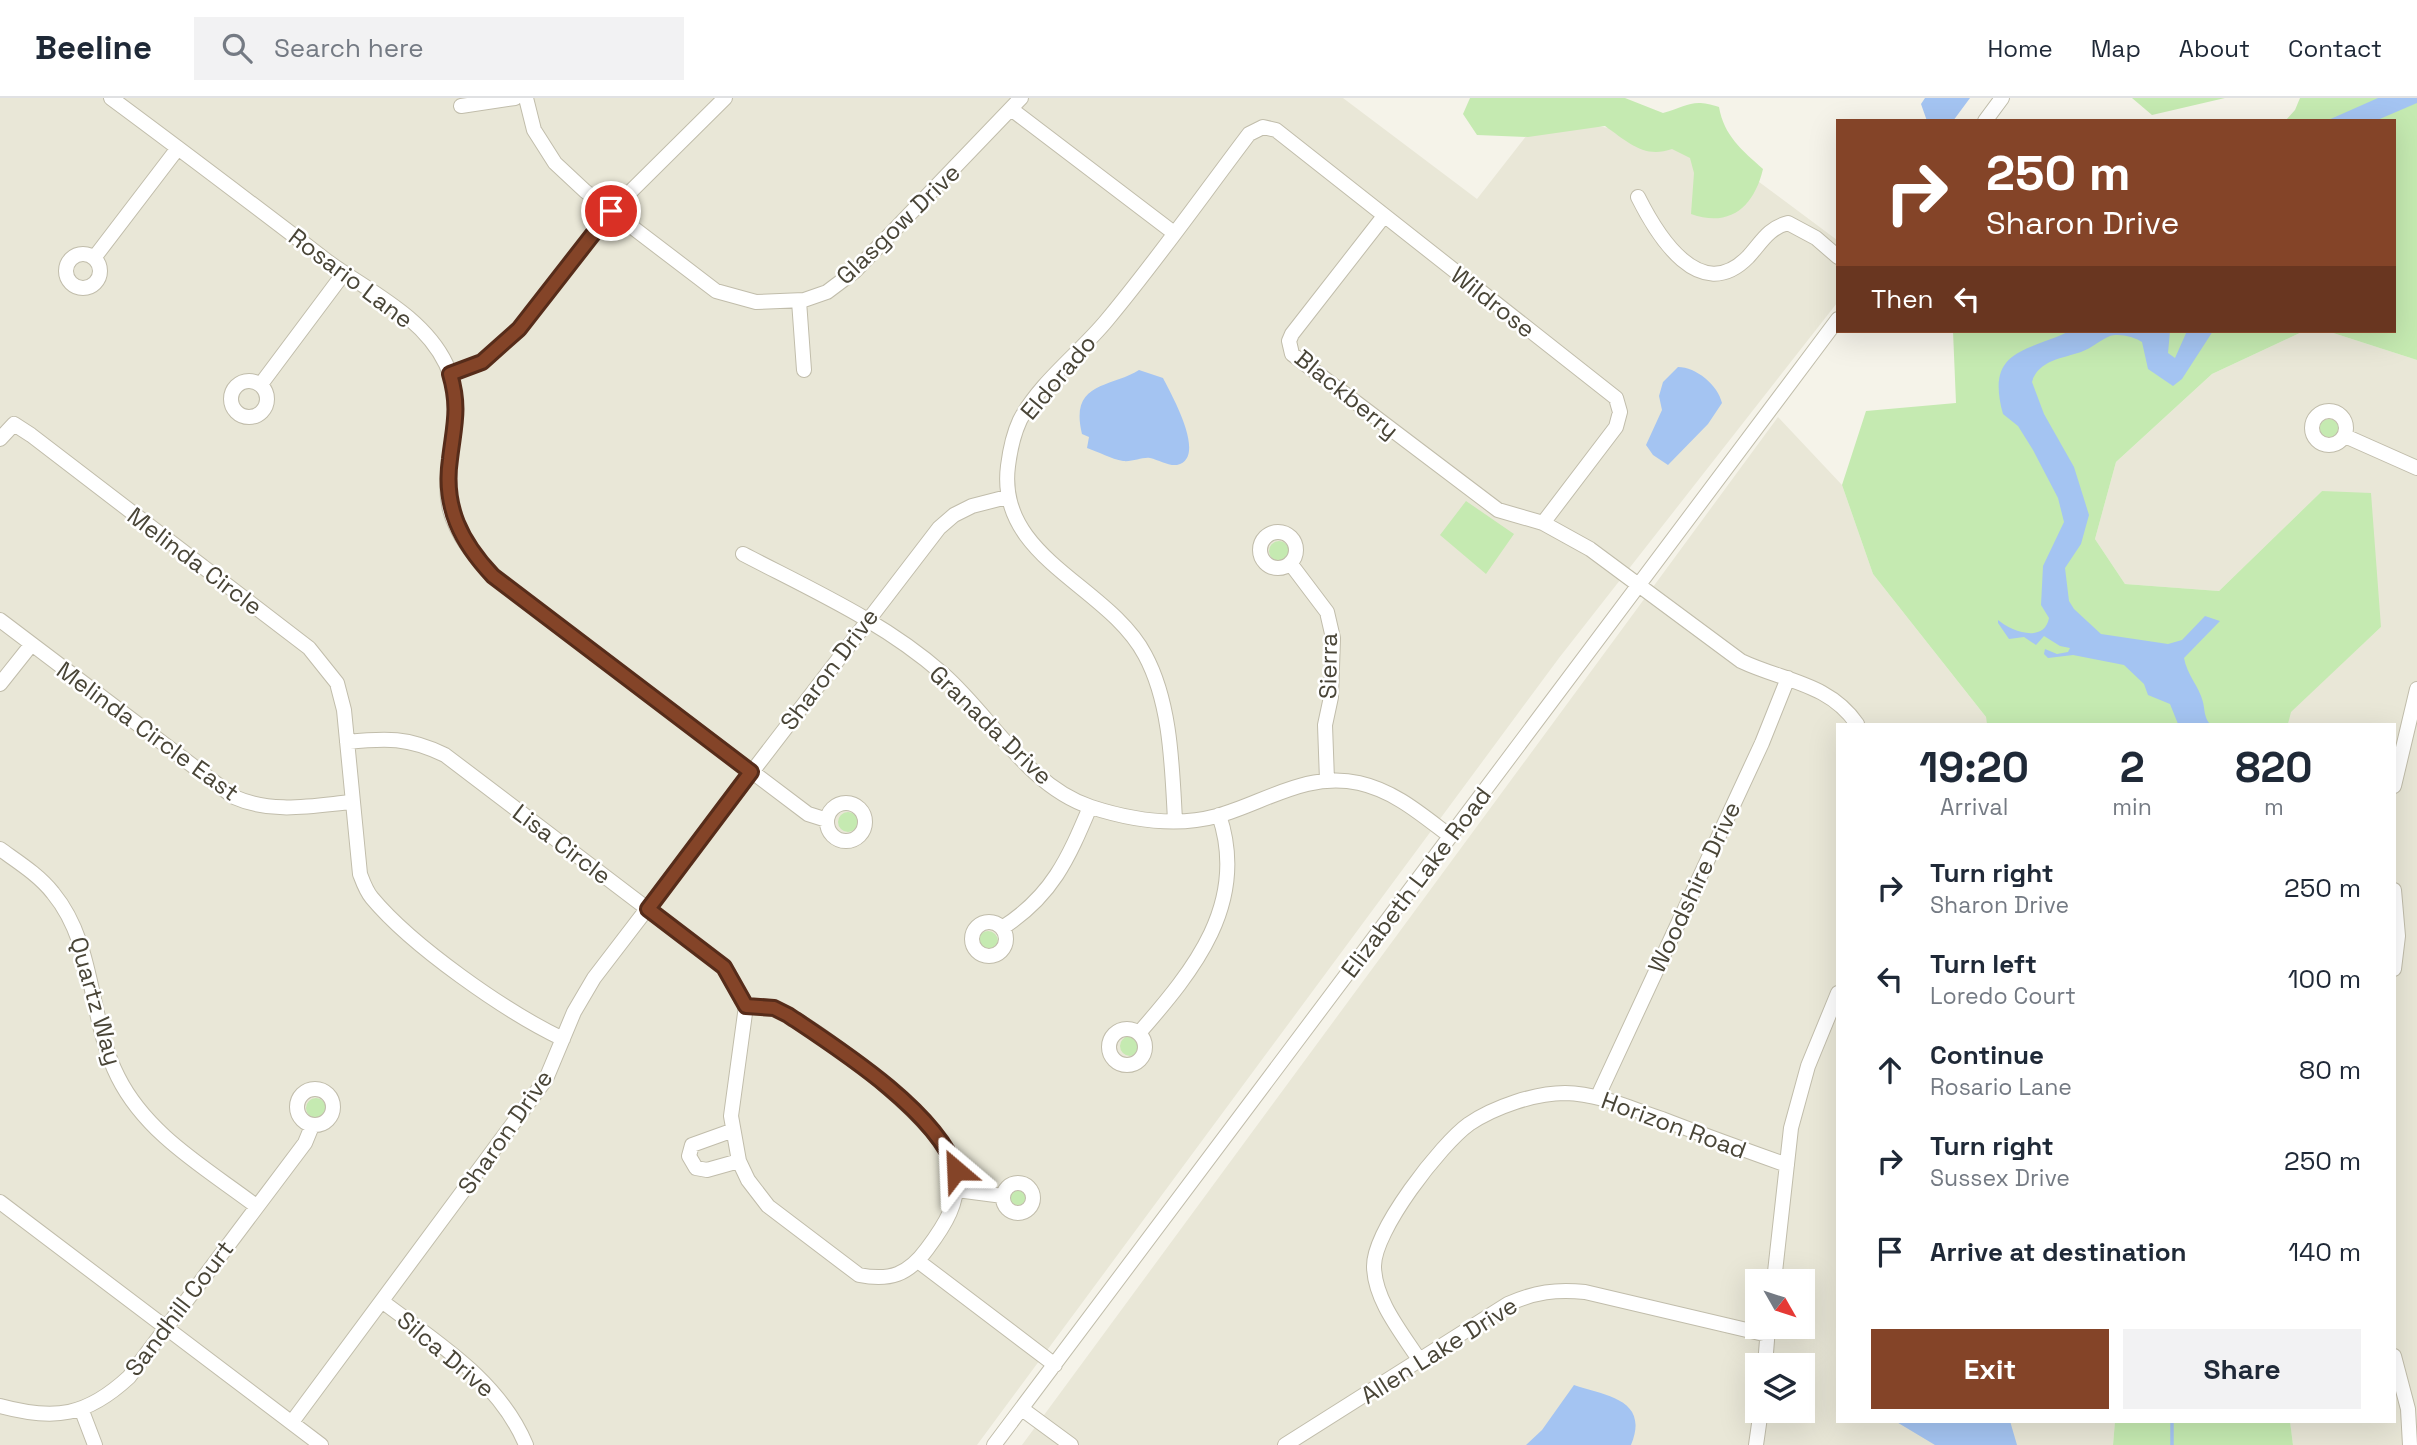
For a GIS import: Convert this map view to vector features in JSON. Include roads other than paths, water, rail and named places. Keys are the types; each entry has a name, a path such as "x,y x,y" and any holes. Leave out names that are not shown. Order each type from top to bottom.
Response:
{"street":[{"name":"Rosario Lane","path":"111,98 418,326 450,374 457,399 448,484 450,510 472,554 493,576 808,814 827,820"},
{"path":"461,106 515,98"},
{"name":"Glasgow Drive","path":"526,98 534,130 555,163 611,211 716,291 756,302 799,301 827,292 855,271 1016,104"},
{"path":"450,374 482,362 519,329 611,211 724,98"},
{"path":"1987,119 2003,98"},
{"path":"1016,104 1174,233"},
{"name":"Wildrose","path":"1249,134 1263,121 1276,130 1616,398 1626,412 1543,523"},
{"name":"Eldorado","path":"1175,820 1163,707 1158,684 1146,656 1117,616 1029,542 1007,497 1010,451 1021,419 1038,395 1107,321 1249,134"},
{"path":"94,258 178,148"},
{"path":"1638,197 1655,232 1670,249 1685,263 1710,274 1729,272 1747,258 1777,226 1788,223 1816,238 1836,255"},
{"name":"Blackberry","path":"1384,216 1292,334 1289,341 1292,354 1498,510 1543,523"},
{"path":"261,384 344,273"},
{"path":"799,301 804,370"},
{"name":"Elizabeth Lake Road","path":"994,1445 1836,322"},
{"name":"Melinda Circle","path":"0,439 14,424 31,435 309,648 337,683 344,710 347,742"},
{"path":"2345,436 2417,468"},
{"name":"Sharon Drive","path":"292,1422 546,1079 585,992 867,619 939,528 954,515 972,506 1007,497"},
{"path":"1543,523 1590,549 1741,662 1829,695 1856,723"},
{"name":"Granada Drive","path":"743,554 867,619 944,674 1031,768 1063,794 1090,807 1139,820 1175,820 1219,815 1300,785 1327,780 1359,783 1389,793 1450,836"},
{"name":"Sierra","path":"1290,564 1327,612 1333,638 1331,697 1325,725 1327,780"},
{"name":"Melinda Circle East","path":"0,620 234,797 252,805 277,808 351,802"},
{"path":"0,684 31,645"},
{"name":"Woodshire Drive","path":"1598,1096 1762,743 1788,678"},
{"path":"2396,778 2417,689"},
{"name":"Lisa Circle","path":"347,742 400,739 420,743 444,755 724,967 746,1006"},
{"path":"347,742 360,874 369,895 435,954 531,1024 563,1039"},
{"path":"1002,928 1042,895 1061,872 1090,807"},
{"path":"1139,1033 1188,971 1221,912 1228,888 1230,855 1219,815"},
{"name":"Quartz Way","path":"0,849 52,891 70,916 81,943 94,1002 117,1075 138,1110 157,1131 257,1206"},
{"path":"2396,913 2396,952"},
{"path":"1775,1269 1787,1165 1799,1095 1836,998"},
{"path":"746,1006 774,1008 788,1015 920,1116 950,1153 957,1191 954,1205 939,1233 918,1261 897,1276 877,1278 859,1275 768,1206 748,1180 739,1161 731,1131 732,1097 746,1006"},
{"name":"Horizon Road","path":"1420,1361 1383,1302 1375,1283 1373,1264 1379,1239 1392,1212 1469,1124 1512,1104 1540,1096 1562,1093 1598,1096 1787,1165"},
{"name":"Sandhill Court","path":"0,1406 29,1414 82,1410 114,1391 129,1377 305,1143 312,1126"},
{"path":"731,1131 692,1145 689,1156 696,1168 707,1170 739,1161"},
{"path":"957,1191 1003,1196"},
{"path":"0,1202 168,1326 321,1445"},
{"path":"918,1261 1055,1365"},
{"name":"Allen Lake Drive","path":"1285,1445 1508,1304 1531,1294 1560,1289 1585,1292 1745,1326"},
{"name":"Silca Drive","path":"383,1302 480,1378 505,1405 526,1445"},
{"path":"2396,1364 2413,1440"},
{"path":"1022,1409 1071,1445"},
{"path":"82,1410 95,1445"},
{"path":"1756,1445 1759,1423"}],"water":[{"path":"1925,98 1970,98 1954,119 1926,119 1921,104"},
{"path":"2378,98 2417,98 2417,103 2380,119 2331,119"},
{"path":"2065,333 2170,333 2168,353 2175,358 2186,333 2212,333 2182,379 2173,386 2148,369 2142,342 2118,335 2046,364 2032,382 2044,414 2074,467 2089,515 2081,544 2065,568 2069,601 2101,634 2168,644 2182,640 2205,616 2220,621 2184,658 2210,723 2178,723 2170,704 2148,695 2144,684 2124,665 2073,655 2048,658 2044,654 2045,649 2057,654 2068,652 2070,648 2060,646 2044,636 2036,645 2024,637 2009,639 1998,623 1998,620 2026,633 2041,631 2046,626 2049,618 2041,605 2043,566 2064,522 2058,498 2033,450 2018,426 2003,414 1999,393 2000,377 2013,356"},
{"path":"1678,367 1692,370 1705,378 1716,390 1722,403 1708,424 1668,465 1653,455 1646,445 1662,410 1659,396 1663,382"},
{"path":"1139,370 1163,378 1185,425 1189,451 1186,460 1177,465 1150,458 1123,461 1087,448 1089,437 1082,434 1080,417 1081,404 1087,395 1105,384"},
{"path":"1574,1385 1611,1397 1630,1409 1635,1418 1631,1445 1526,1445 1542,1430"},
{"path":"1898,1423 2011,1423 2017,1445 1935,1445"}],"waterway":[{"path":"2172,1423 2172,1445"}]}
